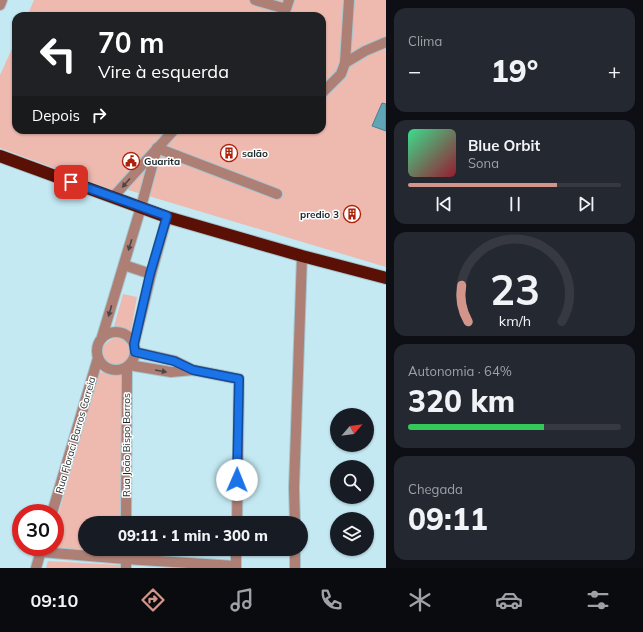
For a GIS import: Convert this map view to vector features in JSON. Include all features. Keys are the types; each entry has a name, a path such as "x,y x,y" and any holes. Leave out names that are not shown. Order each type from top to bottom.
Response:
{"highway":[{"path":"0,156 167,216 302,256 386,278"}],"street":[{"path":"0,5 2,0"},
{"path":"255,0 286,9 289,0"},
{"path":"326,89 341,74 345,63 349,0"},
{"path":"345,63 365,51 386,42"},
{"path":"113,197 170,134"},
{"path":"157,148 277,194"},
{"path":"157,148 124,265 102,337 97,347 98,358 100,363 110,369 116,370 128,366 171,372 193,370"},
{"path":"128,366 133,359 150,274 167,216"},
{"path":"295,516 294,488 302,256"},
{"path":"124,265 150,274"},
{"path":"102,337 107,333 120,332 126,334 134,348 174,361 193,370 239,379 237,516"},
{"name":"Rua Floraci Barros Correia","path":"55,504 98,358"},
{"name":"Rua João Bispo Barros","path":"126,516 128,366"},
{"path":"64,552 126,559 236,567 236,556"},
{"path":"36,568 39,556"},
{"path":"295,556 295,568"}],"shaded area":[{"path":"34,0 386,0 386,267 115,186 113,190 0,148 0,75 12,49 12,134 326,134 326,12 29,12"},
{"path":"123,294 137,297 131,331 114,326"},
{"path":"121,337 130,349 129,356 118,366 107,363 101,350 109,341 114,338"},
{"path":"99,372 123,375 121,516 78,516 78,549 64,548 64,504 61,504"},
{"path":"48,561 120,565 120,568 46,568"}],"water":[{"path":"382,103 386,104 386,131 372,126"}],"place":[{"name":"salão","path":"229,153"},
{"name":"Guarita","path":"131,161"},
{"name":"predio 3","path":"352,214"}],"route":[{"path":"71,182 167,216 150,274 134,344 135,352 174,361 193,370 239,379 237,480"}]}
